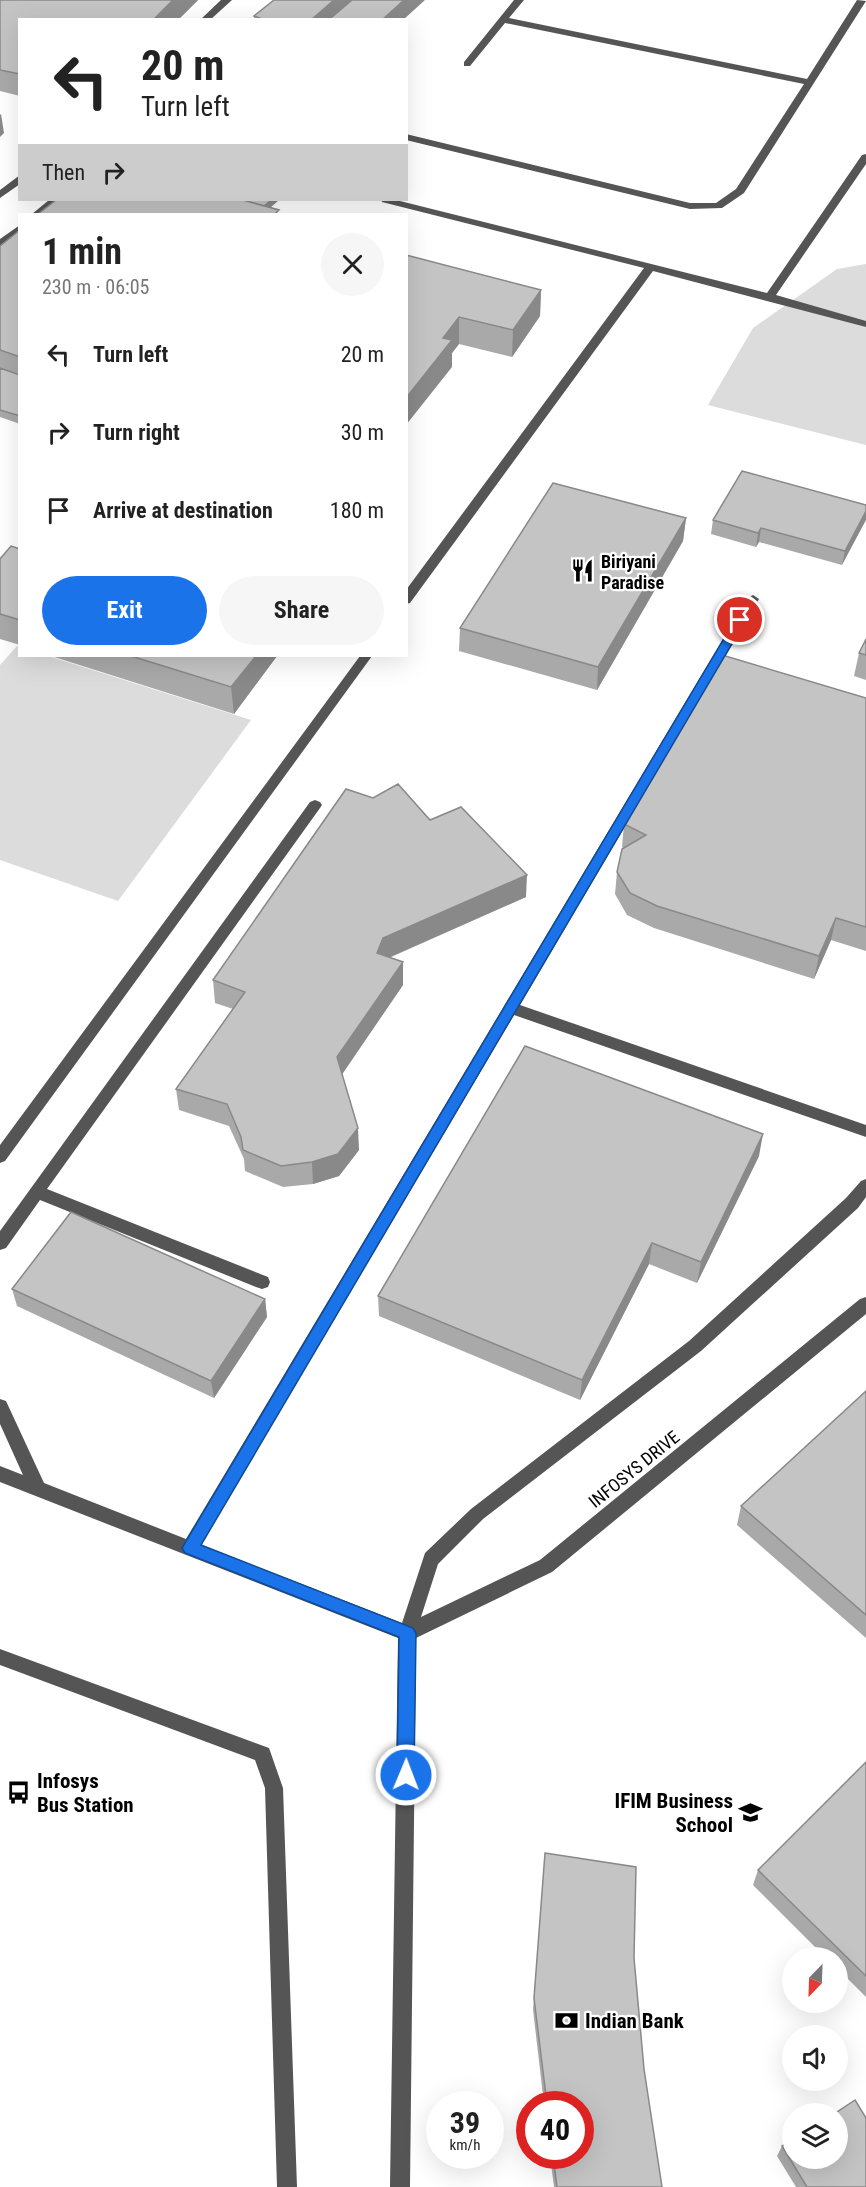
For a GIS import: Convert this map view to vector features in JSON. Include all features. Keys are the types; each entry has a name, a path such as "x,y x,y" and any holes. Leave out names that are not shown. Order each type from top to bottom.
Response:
{"street":[{"path":"206,18 227,0"},
{"path":"467,64 519,0"},
{"path":"408,137 690,206 718,206 740,191 862,0"},
{"path":"503,20 809,82"},
{"path":"770,297 866,157"},
{"path":"0,195 18,180"},
{"path":"38,213 54,201"},
{"path":"390,201 770,297 866,324"},
{"path":"0,244 18,230"},
{"path":"408,597 650,267"},
{"path":"190,1548 753,599"},
{"path":"0,1157 365,657"},
{"path":"0,1243 315,804"},
{"path":"511,1008 866,1131"},
{"path":"399,2187 407,1633 431,1560 477,1514 695,1346 852,1203 866,1185"},
{"path":"37,1192 262,1282"},
{"name":"INFOSYS DRIVE","path":"407,1633 546,1566 866,1304"},
{"path":"0,1406 38,1488"},
{"path":"0,1474 407,1633"},
{"path":"0,1657 262,1754 274,1788 287,2187"}],"shaded area":[{"path":"866,264 866,445 708,405 753,328 837,269"},
{"path":"17,646 18,657 51,657 251,720 118,901 0,860 0,665"}],"building":[{"path":"0,0 173,0 155,18 18,18 18,74 0,70"},
{"path":"274,0 334,0 313,18 260,18 254,16"},
{"path":"352,0 404,0 384,18 331,18"},
{"path":"55,201 247,201 279,210 276,213 39,213"},
{"path":"246,201 270,201 264,206"},
{"path":"18,232 18,356 0,350 0,246"},
{"path":"408,256 541,290 513,330 459,317 443,338 452,340 408,395"},
{"path":"0,368 18,374 18,415 0,410"},
{"path":"742,471 866,505 866,511 845,551 761,528 758,533 713,520"},
{"path":"553,483 686,518 598,667 460,628"},
{"path":"11,546 18,548 18,619 0,614 0,559"},
{"path":"866,639 866,655 859,653"},
{"path":"722,655 866,698 866,927 836,918 819,956 657,906 630,893 617,872 622,849 646,835 624,824"},
{"path":"134,657 255,657 231,687"},
{"path":"398,784 430,820 461,807 527,875 383,938 377,953 403,962 337,1057 358,1128 338,1154 312,1162 281,1166 243,1150 241,1137 227,1104 176,1089 245,992 213,980 346,789 373,798"},
{"path":"525,1046 763,1134 701,1262 652,1243 582,1380 378,1296"},
{"path":"71,1212 265,1299 211,1381 12,1289"},
{"path":"866,1391 866,1615 741,1506"},
{"path":"866,1762 866,1976 848,1958 848,1947 836,1947 758,1870"},
{"path":"545,1853 636,1867 634,1958 644,2069 662,2187 557,2187 555,2169 594,2169 594,2091 545,2091 534,1998"},
{"path":"855,2100 866,2118 866,2187 807,2187 796,2169 848,2169 848,2105"}],"place":[{"name":"Biriyani Paradise","path":"583,571"},
{"name":"Infosys Bus Station","path":"19,1793"},
{"name":"IFIM Business School","path":"751,1813"},
{"name":"Indian Bank","path":"567,2021"}],"route":[{"path":"406,1775 407,1633 190,1548 740,620"}]}
